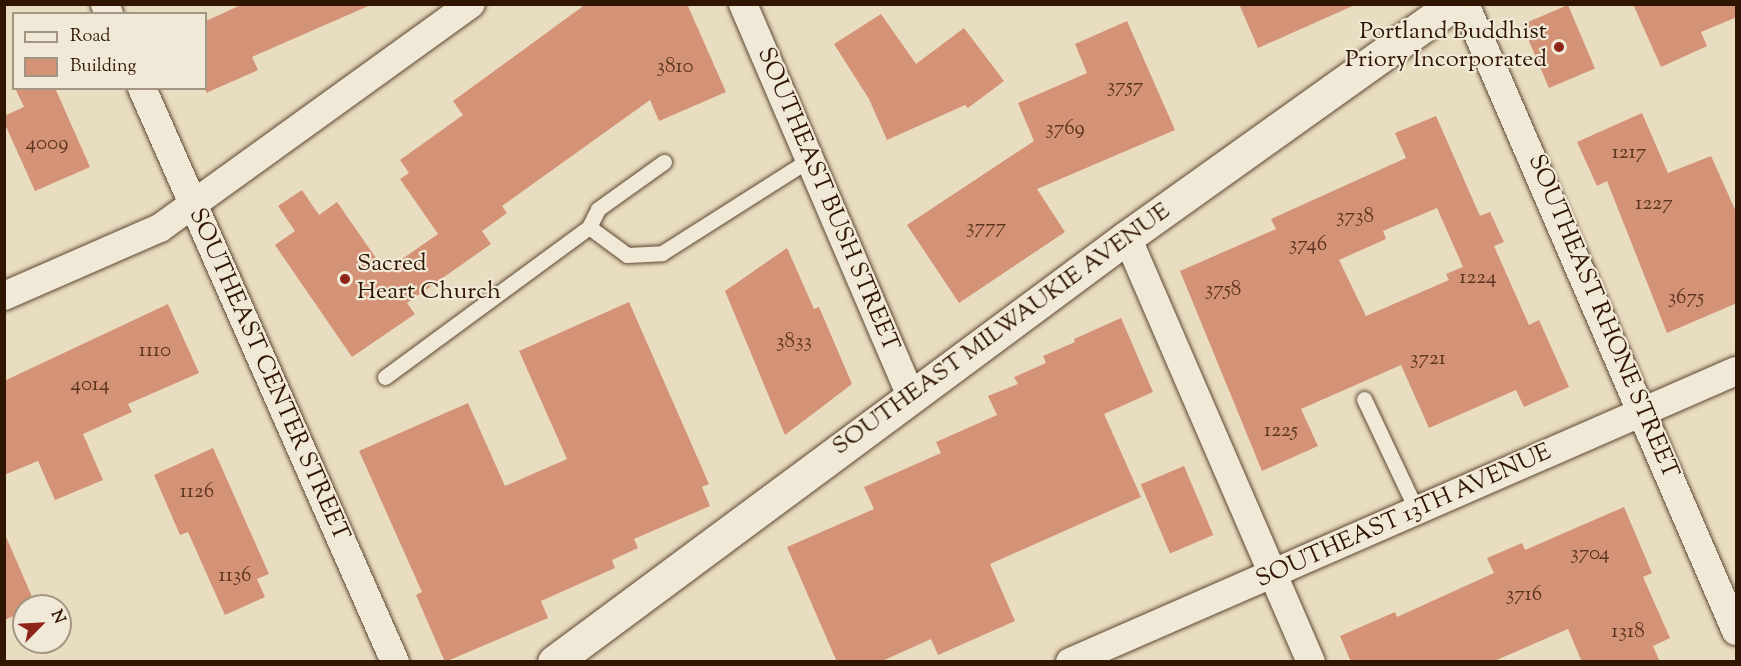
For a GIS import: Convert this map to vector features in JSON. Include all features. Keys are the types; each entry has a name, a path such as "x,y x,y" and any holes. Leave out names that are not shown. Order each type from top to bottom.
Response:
{"main road":[{"name":"SOUTHEAST MILWAUKIE AVENUE","path":"554,662 1127,237 1454,4"}],"street":[{"path":"4,296 160,228 471,4"},
{"name":"SOUTHEAST BUSH STREET","path":"743,4 910,396"},
{"name":"SOUTHEAST RHONE STREET","path":"1465,4 1737,631"},
{"name":"SOUTHEAST CENTER STREET","path":"143,90 192,206 395,662"},
{"path":"1127,237 1311,662"},
{"name":"SOUTHEAST 13TH AVENUE","path":"1070,662 1274,575 1737,371"}],"lane":[{"path":"589,227 627,255 662,253 810,159"},
{"path":"385,377 589,227 598,209 664,162"},
{"path":"1364,399 1417,511"}],"building":[{"path":"243,4 373,4 252,57 258,70 206,93 207,21"},
{"path":"586,4 687,4 726,92 659,121 650,100 502,206 507,213 482,231 491,244 407,303 415,314 352,357 275,245 295,231 278,206 302,190 319,215 337,202 385,271 438,234 400,179 409,173 400,160 463,115 453,101"},
{"path":"1239,4 1357,4 1258,48"},
{"path":"1633,4 1737,4 1737,17 1701,32 1707,46 1661,67"},
{"name":"Portland Buddhist Priory Incorporated","path":"1568,5 1595,69 1549,88 1522,25"},
{"path":"881,14 916,64 964,28 1004,81 968,108 965,105 887,140 869,99 834,44"},
{"path":"1127,21 1175,130 1037,189 1065,232 959,303 907,225 1034,141 1018,103 1087,73 1075,44"},
{"path":"16,90 56,90 90,167 35,191 4,122 4,116 24,107"},
{"path":"1642,113 1668,173 1711,156 1737,214 1737,303 1667,333 1607,181 1597,186 1577,142"},
{"path":"1436,116 1480,216 1490,212 1504,242 1494,246 1529,325 1539,320 1569,387 1524,407 1516,390 1429,428 1401,365 1301,409 1318,446 1262,471 1180,271 1276,229 1271,219 1406,158 1395,133","holes":["1437,208 1463,267 1446,274 1449,280 1366,316 1339,260 1386,239 1383,231"]},
{"path":"787,248 814,309 819,307 852,384 785,435 725,291"},
{"path":"629,302 709,484 702,487 710,506 634,539 638,548 612,560 615,568 541,601 548,618 445,662 416,595 422,592 359,451 468,403 505,486 567,459 519,351"},
{"path":"168,304 199,373 128,404 132,412 83,434 103,480 55,500 38,461 4,475 4,381"},
{"path":"1121,318 1153,392 1104,414 1141,497 990,564 1015,621 938,655 931,639 880,662 837,662 787,547 874,509 864,487 941,453 936,442 997,415 988,396 1018,384 1014,377 1046,363 1043,356"},
{"path":"213,448 269,574 257,579 265,597 225,615 188,532 180,535 154,475"},
{"path":"1184,466 1213,535 1170,553 1141,484"},
{"path":"1624,507 1652,573 1643,577 1670,638 1653,646 1660,662 1582,662 1568,629 1492,662 1351,662 1340,636 1395,612 1397,617 1494,573 1487,558 1522,543 1525,550"},
{"path":"4,532 31,594 12,594 12,617 4,620"}],"place":[{"name":"Portland Buddhist Priory Incorporated","path":"1559,47"},
{"name":"Sacred Heart Church","path":"345,279"}]}
